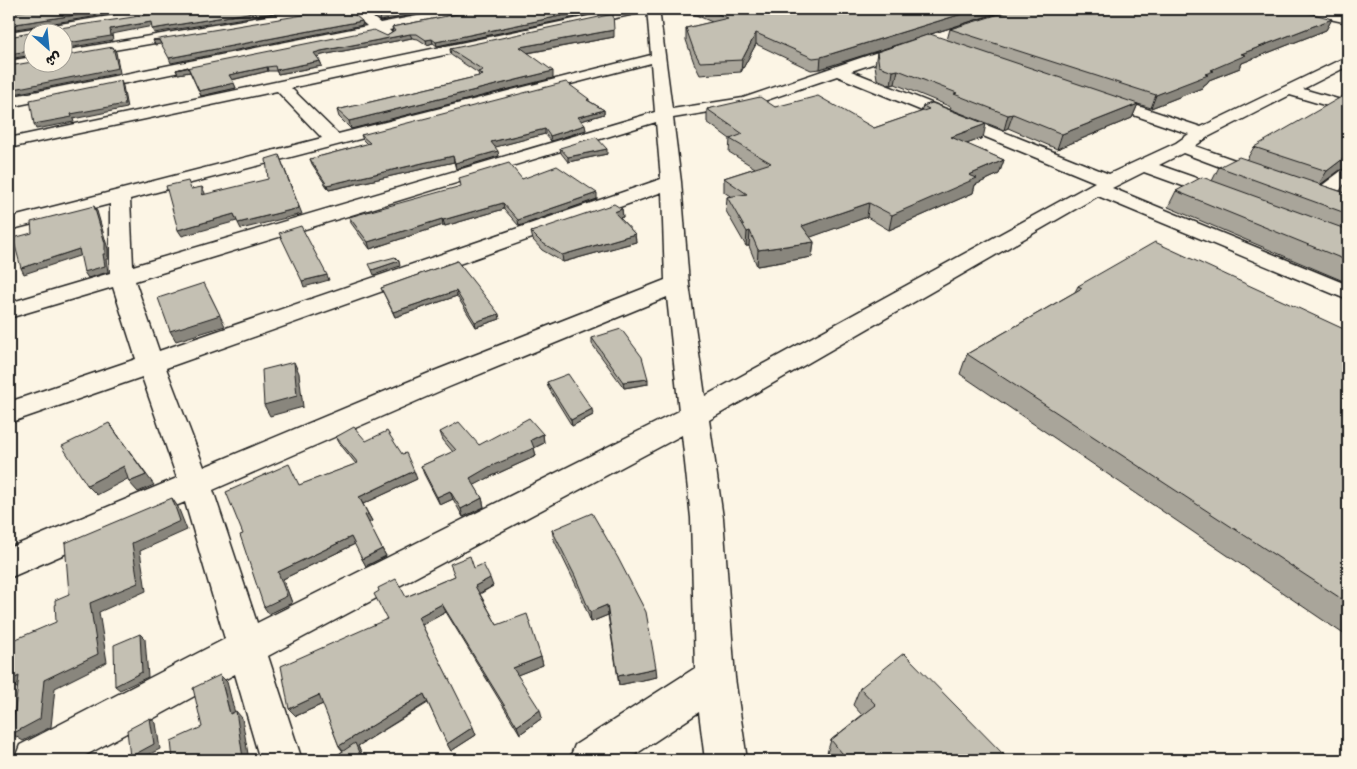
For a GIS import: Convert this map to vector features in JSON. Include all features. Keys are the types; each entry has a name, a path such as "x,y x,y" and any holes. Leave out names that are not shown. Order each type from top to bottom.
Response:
{"street":[{"path":"9,12 28,9"},
{"path":"9,36 134,12 176,9"},
{"path":"72,53 328,9"},
{"path":"354,9 414,56"},
{"path":"9,102 472,9"},
{"path":"9,143 640,9"},
{"path":"653,9 671,182 677,284 707,518 715,678 726,760"},
{"path":"9,310 663,115 746,102 926,40 1027,9"},
{"path":"1301,9 1348,19"},
{"path":"134,12 148,40 188,104"},
{"path":"926,40 954,49"},
{"path":"9,224 658,57"},
{"path":"35,760 245,648 695,415 1104,185 1182,147 1202,133 1348,60"},
{"path":"9,65 22,63"},
{"path":"836,70 1104,185 1348,293"},
{"path":"280,85 335,141"},
{"path":"1290,90 1348,107"},
{"path":"1082,93 1202,133"},
{"path":"1182,147 1283,184"},
{"path":"1142,165 1244,202"},
{"path":"1320,197 1348,175"},
{"path":"9,413 671,182"},
{"path":"1301,190 1341,204"},
{"path":"120,195 122,277 134,318 195,483 281,760"},
{"path":"9,563 439,380 677,284"},
{"path":"590,760 715,678"}],"building":[{"path":"115,9 9,25 9,13 30,10"},
{"path":"177,9 272,9 152,29 151,22 110,29 111,36 72,42 72,26"},
{"path":"330,9 348,9 362,21 169,58 159,40 153,40 327,11"},
{"path":"369,9 422,9 379,17"},
{"path":"475,9 594,9 436,42 432,39 426,40 417,34 410,34 321,51 314,53 320,61 276,70 275,66 229,75 234,83 199,91 188,68 374,30 387,36 395,31 392,27"},
{"path":"706,9 978,9 813,58 756,33 742,60 700,62 686,28 728,18"},
{"path":"1016,9 1295,9 1332,19 1241,54 1246,55 1205,74 1208,75 1156,95 950,29"},
{"path":"613,14 614,30 520,47 553,71 349,121 337,110 483,75 478,72 483,70 450,49"},
{"path":"930,34 1138,104 1062,134 1013,114 1008,115 954,94 957,93 898,70 893,71 879,66 877,52"},
{"path":"22,35 22,52 9,54 9,37"},
{"path":"113,47 118,68 9,90 9,66 22,64 22,72 72,72 72,54"},
{"path":"121,81 125,104 71,114 72,117 34,124 30,100"},
{"path":"566,82 589,99 587,100 604,110 578,117 585,125 550,136 545,129 491,142 498,151 455,163 453,156 327,185 310,159 370,143 361,135"},
{"path":"818,96 874,128 929,109 923,106 932,103 986,124 951,137 1004,160 969,175 977,178 892,215 869,203 802,226 814,242 758,250 750,231 747,232 727,197 747,194 724,178 771,163 730,139 743,134 707,109 760,97 775,107"},
{"path":"1343,96 1348,97 1348,155 1327,171 1254,147"},
{"path":"596,137 607,149 568,157 560,148"},
{"path":"279,155 299,208 238,223 234,214 178,230 166,186 188,181 191,189 202,187 202,195 268,179 266,159"},
{"path":"1239,157 1348,194 1348,214 1219,167"},
{"path":"509,163 522,179 557,166 597,193 518,220 503,203 442,219 368,242 349,217 461,186 459,178"},
{"path":"1202,177 1348,230 1348,261 1176,191"},
{"path":"614,204 622,209 614,212 635,234 562,255 541,242 531,232"},
{"path":"94,206 105,243 105,254 103,254 105,266 84,272 79,249 21,268 13,238 32,233 31,222"},
{"path":"301,226 327,275 302,281 279,233"},
{"path":"1155,242 1348,331 1348,603 967,354 1082,288 1078,286"},
{"path":"395,257 399,261 372,270 369,264"},
{"path":"457,261 499,314 475,322 456,291 393,312 381,288"},
{"path":"204,283 220,315 170,331 158,298"},
{"path":"621,329 642,357 648,379 623,382 592,338"},
{"path":"294,362 297,396 264,405 262,370"},
{"path":"568,374 592,409 571,420 547,382"},
{"path":"529,418 543,434 531,440 534,448 489,467 470,478 482,498 461,509 450,491 437,497 421,466 456,450 440,432 459,422 479,445"},
{"path":"109,423 146,475 129,482 124,466 87,485 62,446"},
{"path":"354,427 366,441 387,431 402,454 406,453 414,471 359,497 368,514 365,515 382,549 362,559 351,537 278,572 287,596 264,607 240,535 243,534 226,492 289,464 299,485 358,463 336,437"},
{"path":"172,498 180,521 132,543 138,583 90,603 98,654 44,680 40,719 12,734 19,676 9,681 9,642 56,622 55,600 69,594 65,543"},
{"path":"592,513 646,612 656,668 618,676 607,605 590,612 575,576 552,530"},
{"path":"470,556 474,568 483,564 490,578 475,586 497,625 527,614 541,657 513,668 540,710 517,726 442,604 418,617 473,727 447,744 424,694 339,746 319,695 289,709 281,666 387,619 374,594 379,591 378,588 396,579 406,597 455,576 450,564"},
{"path":"140,634 142,672 115,686 114,645"},
{"path":"904,653 1009,760 848,760 831,740 876,705 860,688"},
{"path":"220,675 230,714 236,711 243,758 238,760 173,760 171,741 202,727 193,688"},
{"path":"150,718 154,744 130,757 127,730"},
{"path":"355,743 362,760 330,760"}]}
